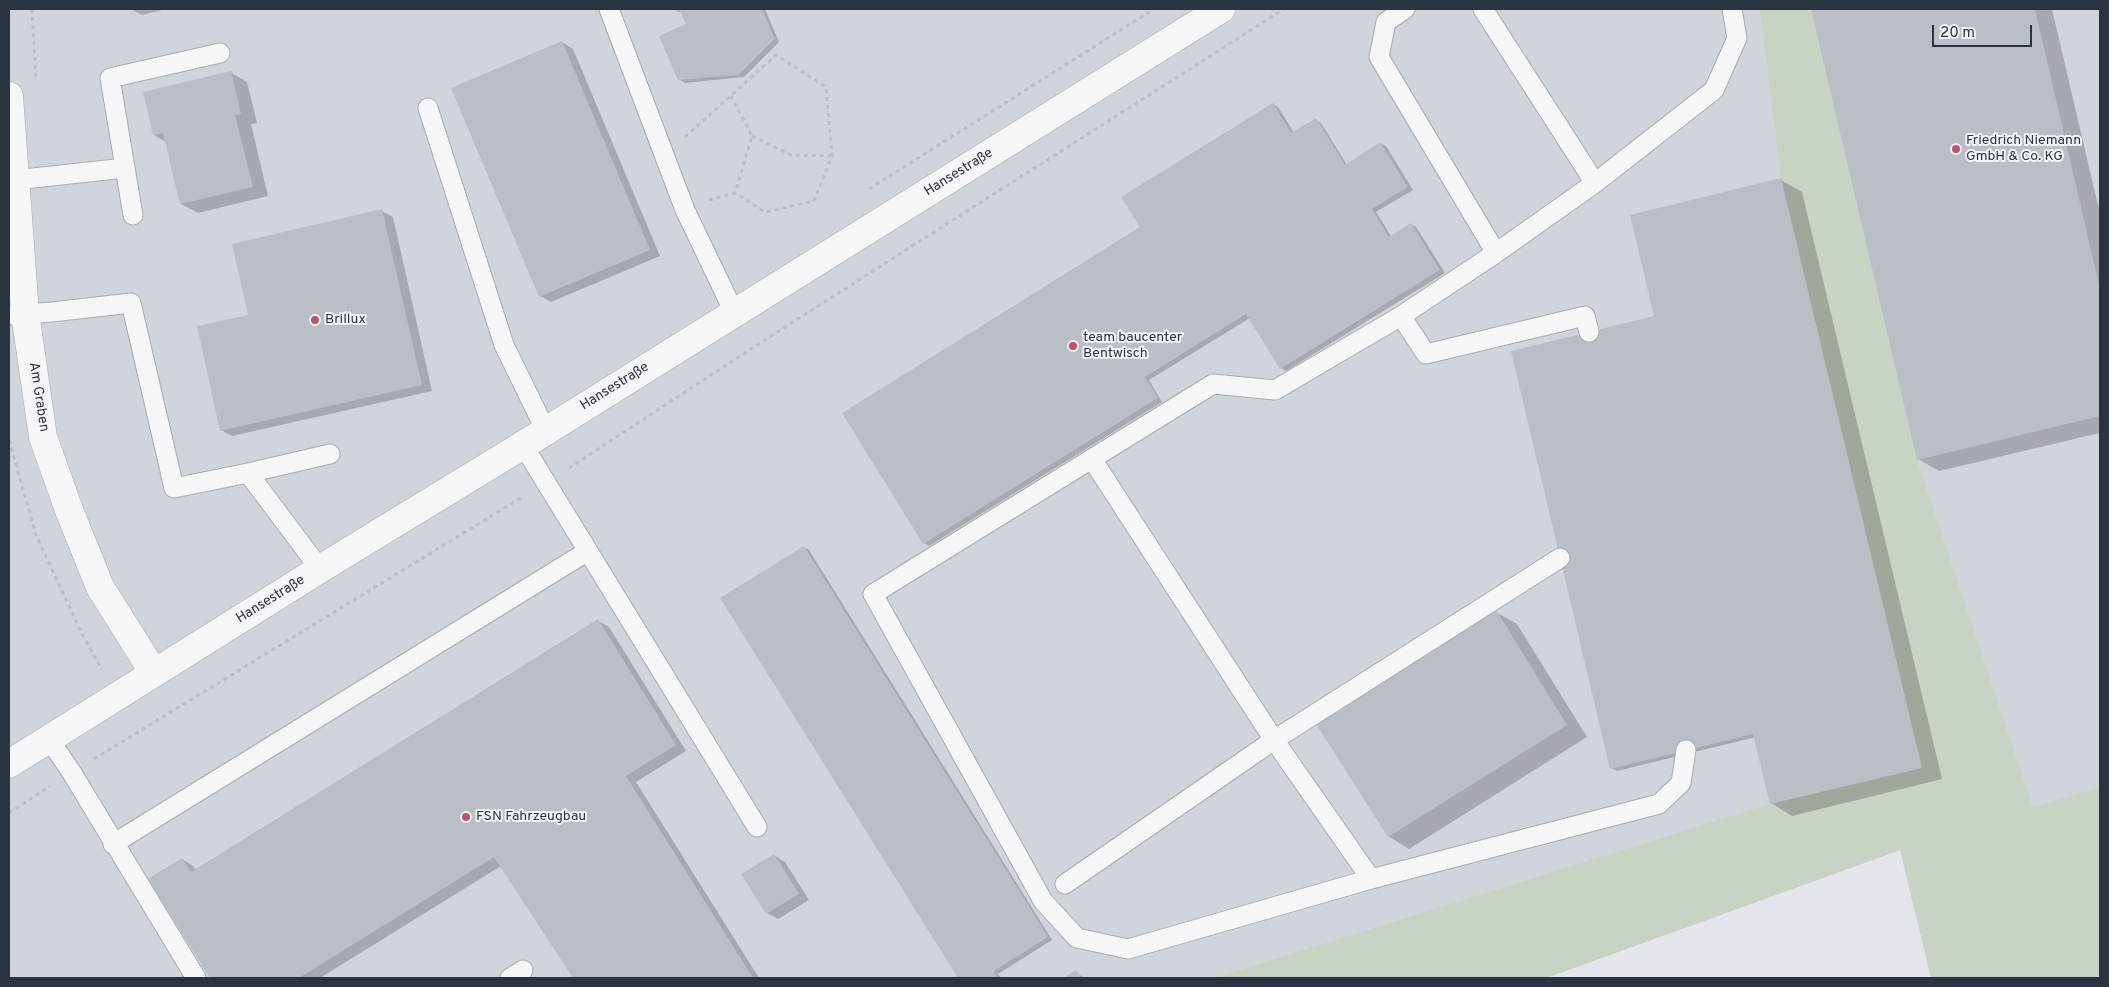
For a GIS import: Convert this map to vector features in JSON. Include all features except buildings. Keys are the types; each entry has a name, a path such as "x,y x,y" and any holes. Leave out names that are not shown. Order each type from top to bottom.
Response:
{"street":[{"name":"Hansestraße","path":"9,764 1221,9"},
{"name":"Am Graben","path":"9,96 17,314 43,437 69,510 100,587 154,673"}],"lane":[{"path":"609,9 685,210 734,312"},
{"path":"1405,9 1386,22 1379,56 1496,253"},
{"path":"1686,750 1681,783 1659,804 1371,879 1128,949 1077,938 1043,901 873,594 1213,384 1275,390 1401,316 1496,253 1595,183 1714,90 1737,38 1732,9"},
{"path":"1490,11 1595,183"},
{"path":"133,215 110,78 220,53"},
{"path":"428,108 504,344 546,431"},
{"path":"12,164 126,168"},
{"path":"17,314 131,303 174,488 330,454"},
{"path":"1401,316 1426,354 1585,316 1589,332"},
{"path":"523,445 757,826"},
{"path":"1092,459 1274,740 1371,879"},
{"path":"248,473 320,569"},
{"path":"113,844 588,551"},
{"path":"1066,884 1274,740 1560,558"},
{"path":"49,739 72,773 113,844 196,978"}],"path":[{"path":"9,813 546,483 756,345 1284,9"},
{"path":"664,157 776,55 826,87 832,156 814,201 765,212 735,193 714,198 685,210"},
{"path":"731,96 752,136 791,155 832,156"},
{"path":"735,193 752,136"}],"shaded area":[{"path":"9,9 2100,9 2100,845 1900,850 1546,978 9,978"}],"green space":[{"path":"1760,9 1811,9 1917,460 2033,808 2100,787 2100,978 1931,978 1900,850 1546,978 1215,978 1770,804 1922,768 1781,178"}],"place":[{"name":"Friedrich Niemann GmbH & Co. KG","path":"1956,149"},
{"name":"Brillux","path":"315,320"},
{"name":"team baucenter Bentwisch","path":"1073,346"},
{"name":"FSN Fahrzeugbau","path":"466,817"}]}
